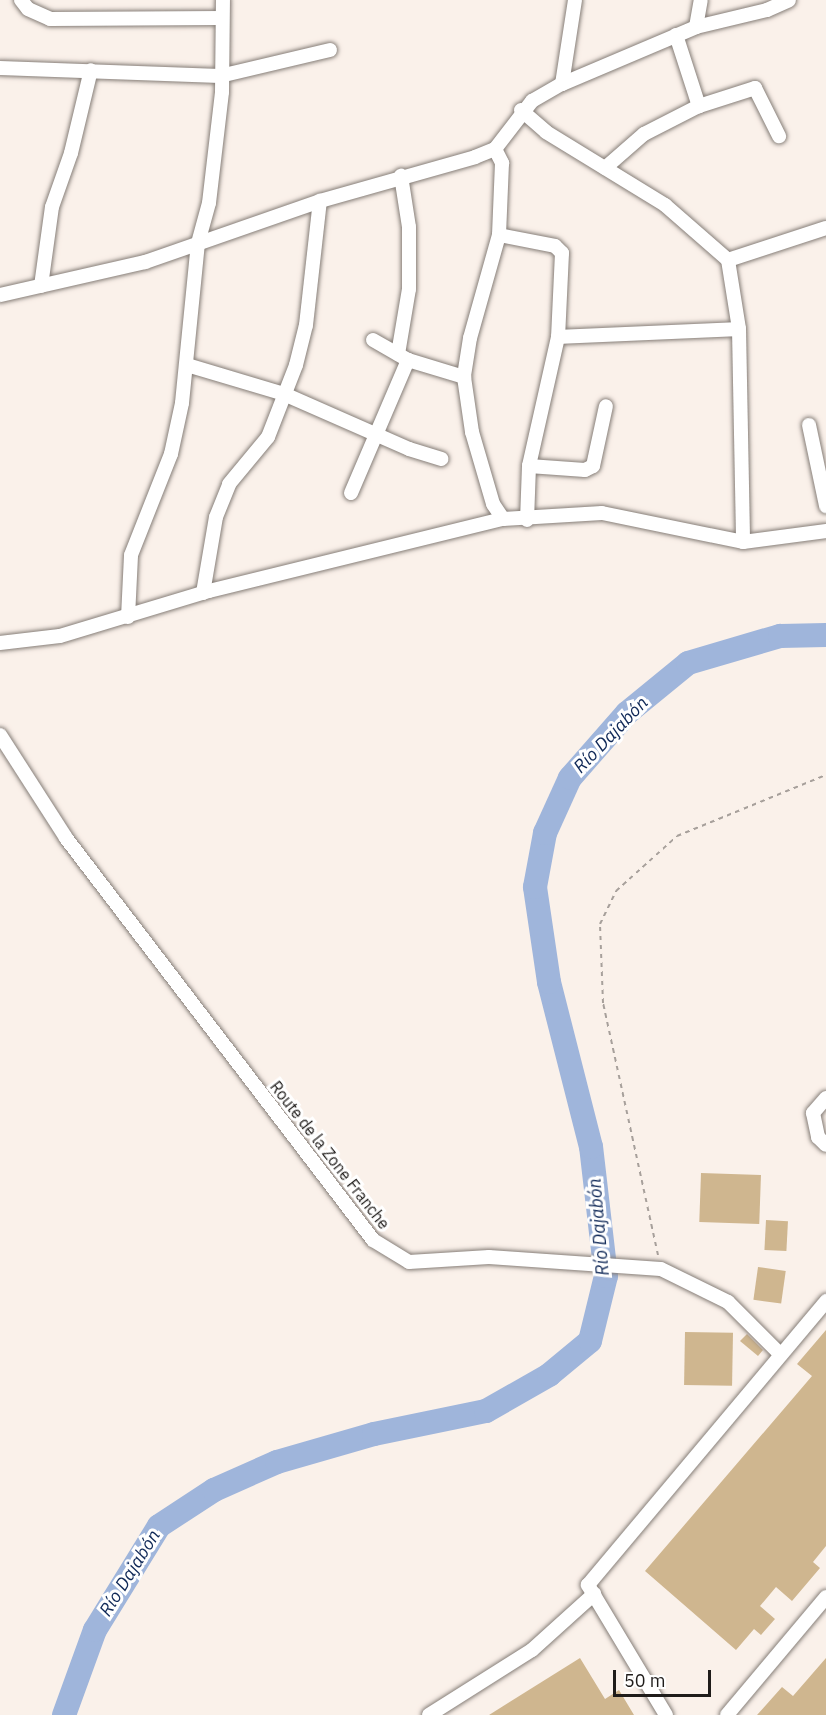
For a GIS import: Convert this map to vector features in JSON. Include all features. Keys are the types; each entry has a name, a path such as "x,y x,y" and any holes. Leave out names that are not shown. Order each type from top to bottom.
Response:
{"street":[{"path":"21,0 28,9 50,19 222,18"},
{"path":"128,617 131,555 171,454 187,365 198,243 209,202 220,76 223,0"},
{"path":"562,84 575,0"},
{"path":"696,27 701,0"},
{"path":"0,295 145,262 320,201 495,149 521,110 562,84 696,27 789,0"},
{"path":"676,35 699,106"},
{"path":"0,68 220,76 330,50"},
{"path":"41,286 52,207 91,70"},
{"path":"605,168 644,134 699,106 758,89 779,136"},
{"path":"521,110 546,132 665,206 728,260 739,328 742,542"},
{"path":"495,149 502,164 500,235 470,338 464,377 472,432 493,504 503,519"},
{"path":"351,493 403,357 409,289 409,227 401,176"},
{"path":"203,593 216,517 230,484 267,437 284,394 306,325 320,201"},
{"path":"728,260 826,228"},
{"path":"500,235 555,246 562,253 558,337 529,466 527,520"},
{"path":"558,337 739,328"},
{"path":"373,340 403,357 464,377"},
{"path":"187,365 284,394 409,450 442,459"},
{"path":"529,466 585,470 593,466 606,406"},
{"path":"809,425 822,460 826,506"},
{"path":"0,643 60,636 203,593 503,519 527,520 602,513 742,542 826,531"},
{"name":"Route de la Zone Franche","path":"0,735 66,838 372,1240 409,1262 525,1258 656,1268 728,1302 779,1353"},
{"path":"826,1098 813,1113 818,1137 826,1145"},
{"path":"666,1715 588,1585 779,1353 826,1302"},
{"path":"429,1715 532,1650 594,1594"},
{"path":"727,1715 826,1597"}],"path":[{"path":"656,1268 603,1003 600,924 616,891 677,836 826,775"}],"building":[{"path":"701,1173 761,1175 759,1224 699,1222"},
{"path":"766,1220 788,1221 786,1251 764,1250"},
{"path":"758,1267 786,1271 781,1304 753,1300"},
{"path":"826,1330 826,1546 813,1562 820,1568 792,1601 776,1587 760,1606 775,1619 761,1635 754,1629 736,1650 645,1571 812,1376 797,1364"},
{"path":"685,1332 733,1333 732,1386 684,1385"},
{"path":"747,1334 763,1350 758,1356 740,1341"},
{"path":"580,1658 605,1699 619,1690 634,1715 489,1715"},
{"path":"826,1658 826,1715 757,1715 782,1687 793,1696"}],"waterway":[{"name":"Río Dajabón","path":"64,1715 95,1630 159,1526 214,1490 277,1462 374,1434 486,1411 549,1375 590,1341 606,1276 591,1147 549,982 535,887 545,833 570,778 627,713 688,663 780,636 826,635"}]}
